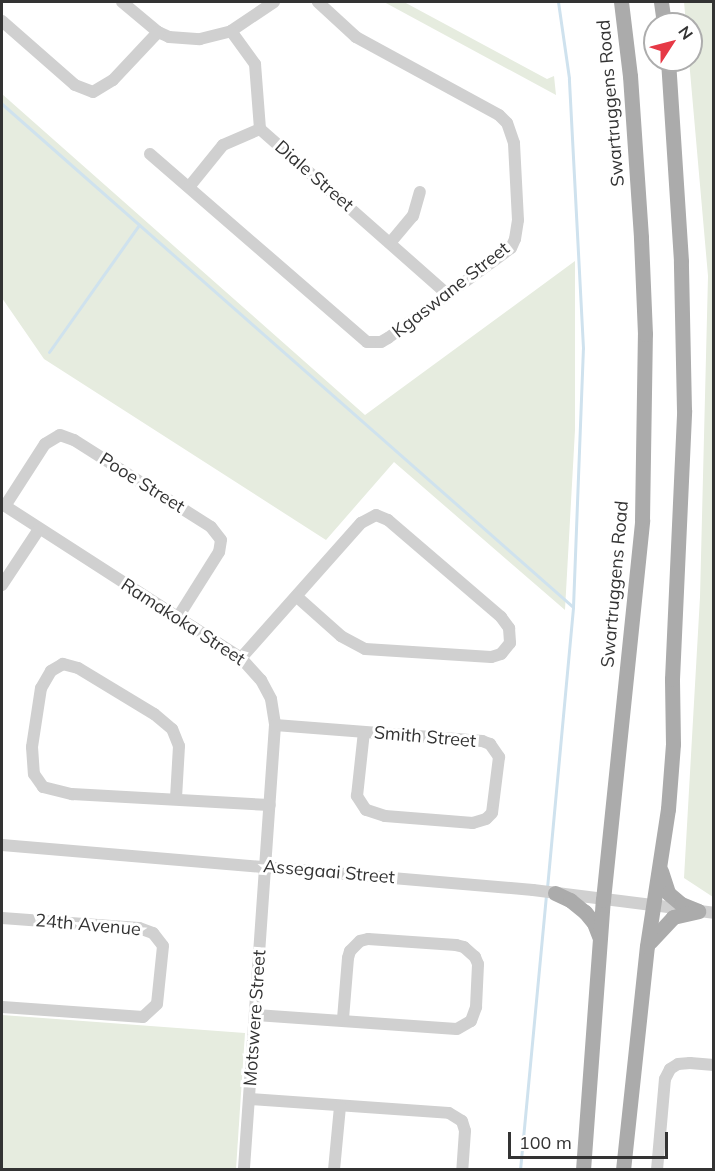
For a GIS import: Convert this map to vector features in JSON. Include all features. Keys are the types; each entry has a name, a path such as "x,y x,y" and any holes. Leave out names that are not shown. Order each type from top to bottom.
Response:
{"main road":[{"name":"Swartruggens Road","path":"583,1170 603,900 642,520 645,454 645,334 638,173 621,2"},
{"path":"623,1170 647,946 655,905 673,744 672,679 684,410 681,261 669,72"},
{"path":"659,865 668,893 681,904 698,911"},
{"path":"555,893 570,900 594,923 601,951"},
{"path":"647,946 673,917 698,911"}],"street":[{"path":"122,2 158,32 169,37 200,39 231,31 273,3"},
{"name":"Kgaswane Street","path":"150,154 367,342 381,342 502,255 515,239 518,220 512,132 499,115 356,37 318,2"},
{"path":"2,21 75,85 93,92 112,80 158,32"},
{"name":"Diale Street","path":"231,31 255,64 260,129 447,294"},
{"path":"189,187 223,145 260,129"},
{"path":"390,243 413,216 420,192"},
{"name":"Pooe Street","path":"3,505 45,444 60,435 74,440 211,527 221,540 219,552 178,617"},
{"name":"Ramakoka Street","path":"3,505 241,658 253,669 267,689 274,711 275,725 266,867"},
{"path":"241,658 361,523 371,516 382,516 501,617 509,627 510,643 501,654 491,657 365,649 341,636 297,597"},
{"path":"2,585 39,529"},
{"path":"176,798 179,746 172,729 154,714 78,668 63,664 51,671 39,694 32,747 34,774 43,787 72,794 270,805"},
{"name":"Smith Street","path":"275,725 482,741 490,744 499,757 492,813 486,819 473,823 385,816 366,810 357,796 364,732"},
{"name":"Assegaai Street","path":"2,845 555,893 714,913"},
{"name":"Motswere Street","path":"244,1170 266,867"},
{"name":"24th Avenue","path":"2,918 139,928 153,933 163,946 158,1004 143,1017 2,1007"},
{"path":"256,1015 343,1019 450,1029 464,1026 474,1015 476,1007 478,964 475,957 464,947 456,945 368,939 360,941 350,951 348,958 343,1019"},
{"path":"657,1170 665,1079 670,1069 678,1064 714,1065"},
{"path":"250,1100 441,1110 462,1121 465,1131 462,1170"},
{"path":"334,1170 340,1106"}],"shaded area":[{"path":"384,2 404,2 547,79 554,76 556,95"},
{"path":"684,2 714,2 713,897 684,878 700,597 708,276 690,72 703,72 703,12 685,12"},
{"path":"2,94 365,415 575,261 575,430 565,610 394,462 326,540 44,359 2,298"},
{"path":"2,1015 245,1033 236,1169 2,1169"}],"waterway":[{"path":"547,888 573,607 583,348 569,78 558,2"},
{"path":"2,104 572,606"},
{"path":"49,352 139,225"},
{"path":"520,1170 546,895"}]}
